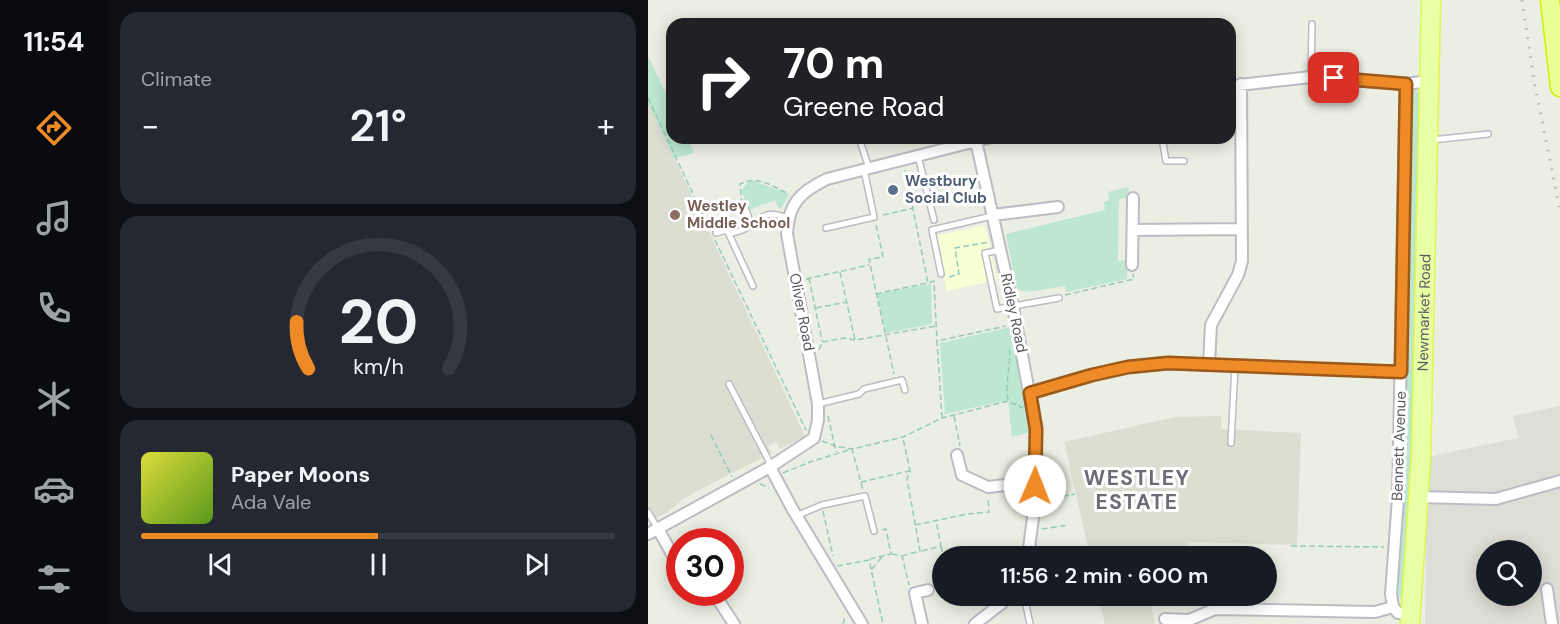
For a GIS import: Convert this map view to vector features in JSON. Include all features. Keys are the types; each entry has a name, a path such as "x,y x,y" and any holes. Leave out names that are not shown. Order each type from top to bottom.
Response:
{"highway":[{"path":"1550,0 1560,87"}],"main road":[{"name":"Newmarket Road","path":"1410,619 1419,496 1431,0"}],"street":[{"path":"1209,364 1211,325 1238,275 1242,261 1236,85 1311,76 1406,84 1430,81"},
{"name":"Bennett Avenue","path":"1393,607 1391,594 1398,498 1406,84"},
{"path":"787,218 798,199 827,179 964,144"},
{"name":"Ridley Road","path":"977,144 1013,307 1036,429 1035,502 1030,546"},
{"path":"1132,266 1133,198"},
{"path":"993,215 1058,207"},
{"name":"Oliver Road","path":"787,218 787,234 818,404 818,420 814,438"},
{"path":"1133,230 1241,228"},
{"path":"1030,393 1128,367 1168,363 1401,372"},
{"path":"666,547 653,531 772,472 814,438"},
{"path":"957,455 962,475 988,487 1035,486"},
{"path":"772,472 796,516 850,594 862,624"},
{"path":"1419,496 1496,499 1560,481"},
{"path":"1546,589 1552,624"},
{"path":"922,624 915,593 928,590"},
{"path":"724,606 735,619"},
{"path":"975,624 999,606"},
{"path":"1165,619 1189,620 1215,609 1375,612 1393,607 1398,613 1410,619"}],"lane":[{"path":"1311,76 1312,24"},
{"path":"1427,141 1488,134"},
{"path":"826,228 874,217 867,169 861,144"},
{"path":"1163,144 1166,161 1184,161"},
{"path":"918,156 934,220"},
{"path":"746,210 751,225"},
{"path":"729,234 745,229 765,214 777,214 787,218"},
{"path":"940,274 932,230 993,215"},
{"path":"716,233 727,230 753,286"},
{"path":"1000,245 985,254 997,309 1059,298"},
{"path":"1231,443 1235,366"},
{"path":"818,404 902,380 905,390"},
{"path":"729,384 768,459 772,472"},
{"path":"796,516 822,505 866,496 874,531"},
{"path":"648,512 653,531"},
{"path":"1026,606 1030,624"}],"path":[{"path":"648,98 666,136"},
{"path":"670,144 710,230"},
{"path":"903,160 928,283"},
{"path":"746,210 742,204 740,183 751,179 763,182 798,199"},
{"path":"896,381 869,259 883,257 874,217 914,208"},
{"path":"715,240 805,429 814,438 834,446 852,449"},
{"path":"876,294 959,274 955,248 1000,245"},
{"path":"796,281 870,265"},
{"path":"1059,298 1065,294 1134,279 1132,266"},
{"path":"840,272 855,340"},
{"path":"809,278 822,342 817,356 811,358"},
{"path":"934,281 942,418"},
{"path":"816,309 847,302"},
{"path":"937,341 1016,325"},
{"path":"822,342 845,338 855,340 936,326"},
{"path":"772,472 903,437 942,418 1008,401 1022,408 1033,407"},
{"path":"954,415 960,449 957,455"},
{"path":"711,435 732,477"},
{"path":"903,437 910,471 907,479 921,552"},
{"path":"852,449 859,482 866,496"},
{"path":"859,482 910,471"},
{"path":"758,483 772,489"},
{"path":"915,525 989,512 988,487"},
{"path":"1035,502 1075,494"},
{"path":"822,505 836,566 891,554 902,556 932,549"},
{"path":"936,520 941,546"},
{"path":"1032,531 1069,525"},
{"path":"874,531 886,529 891,554"},
{"path":"1291,546 1394,547"},
{"path":"872,570 883,556"},
{"path":"902,556 909,586 915,593"},
{"path":"869,560 883,624"},
{"path":"843,624 846,612 849,618"}],"shaded area":[{"path":"648,56 666,94 666,141 648,103"},
{"path":"1411,90 1421,92 1413,498 1404,600 1398,597 1407,386"},
{"name":"Westley Middle School","path":"648,102 805,436 780,449 776,442 768,446 772,453 685,498 666,513 648,522"},
{"path":"667,144 690,144 694,153 674,158"},
{"path":"751,180 789,194 781,209 775,200 749,210 741,190"},
{"path":"1129,187 1128,198 1119,199 1118,261 1128,260 1127,279 1066,292 1065,286 1029,292 1017,290 1006,234 1105,210 1104,202 1109,200 1108,192"},
{"path":"985,225 997,280 947,291 935,236"},
{"path":"931,284 932,324 886,333 877,294"},
{"path":"1011,327 1032,432 1012,437 1008,400 945,414 940,343"},
{"path":"1560,406 1560,624 1425,624 1427,457 1518,438 1513,416"},
{"path":"1221,416 1221,429 1301,433 1297,545 1188,542 1188,546 1088,546 1064,442 1175,417"},
{"path":"1100,606 1151,606 1155,624 1105,624"}],"railway":[{"path":"1522,0 1534,81 1560,210"}],"place":[{"name":"Westbury Social Club","path":"893,190"},
{"name":"Westley Middle School","path":"675,215"}],"district":[{"name":"WESTLEY ESTATE","path":"1137,490"}],"route":[{"path":"1035,486 1036,429 1030,393 1128,367 1168,363 1401,372 1406,84 1334,78"}]}
